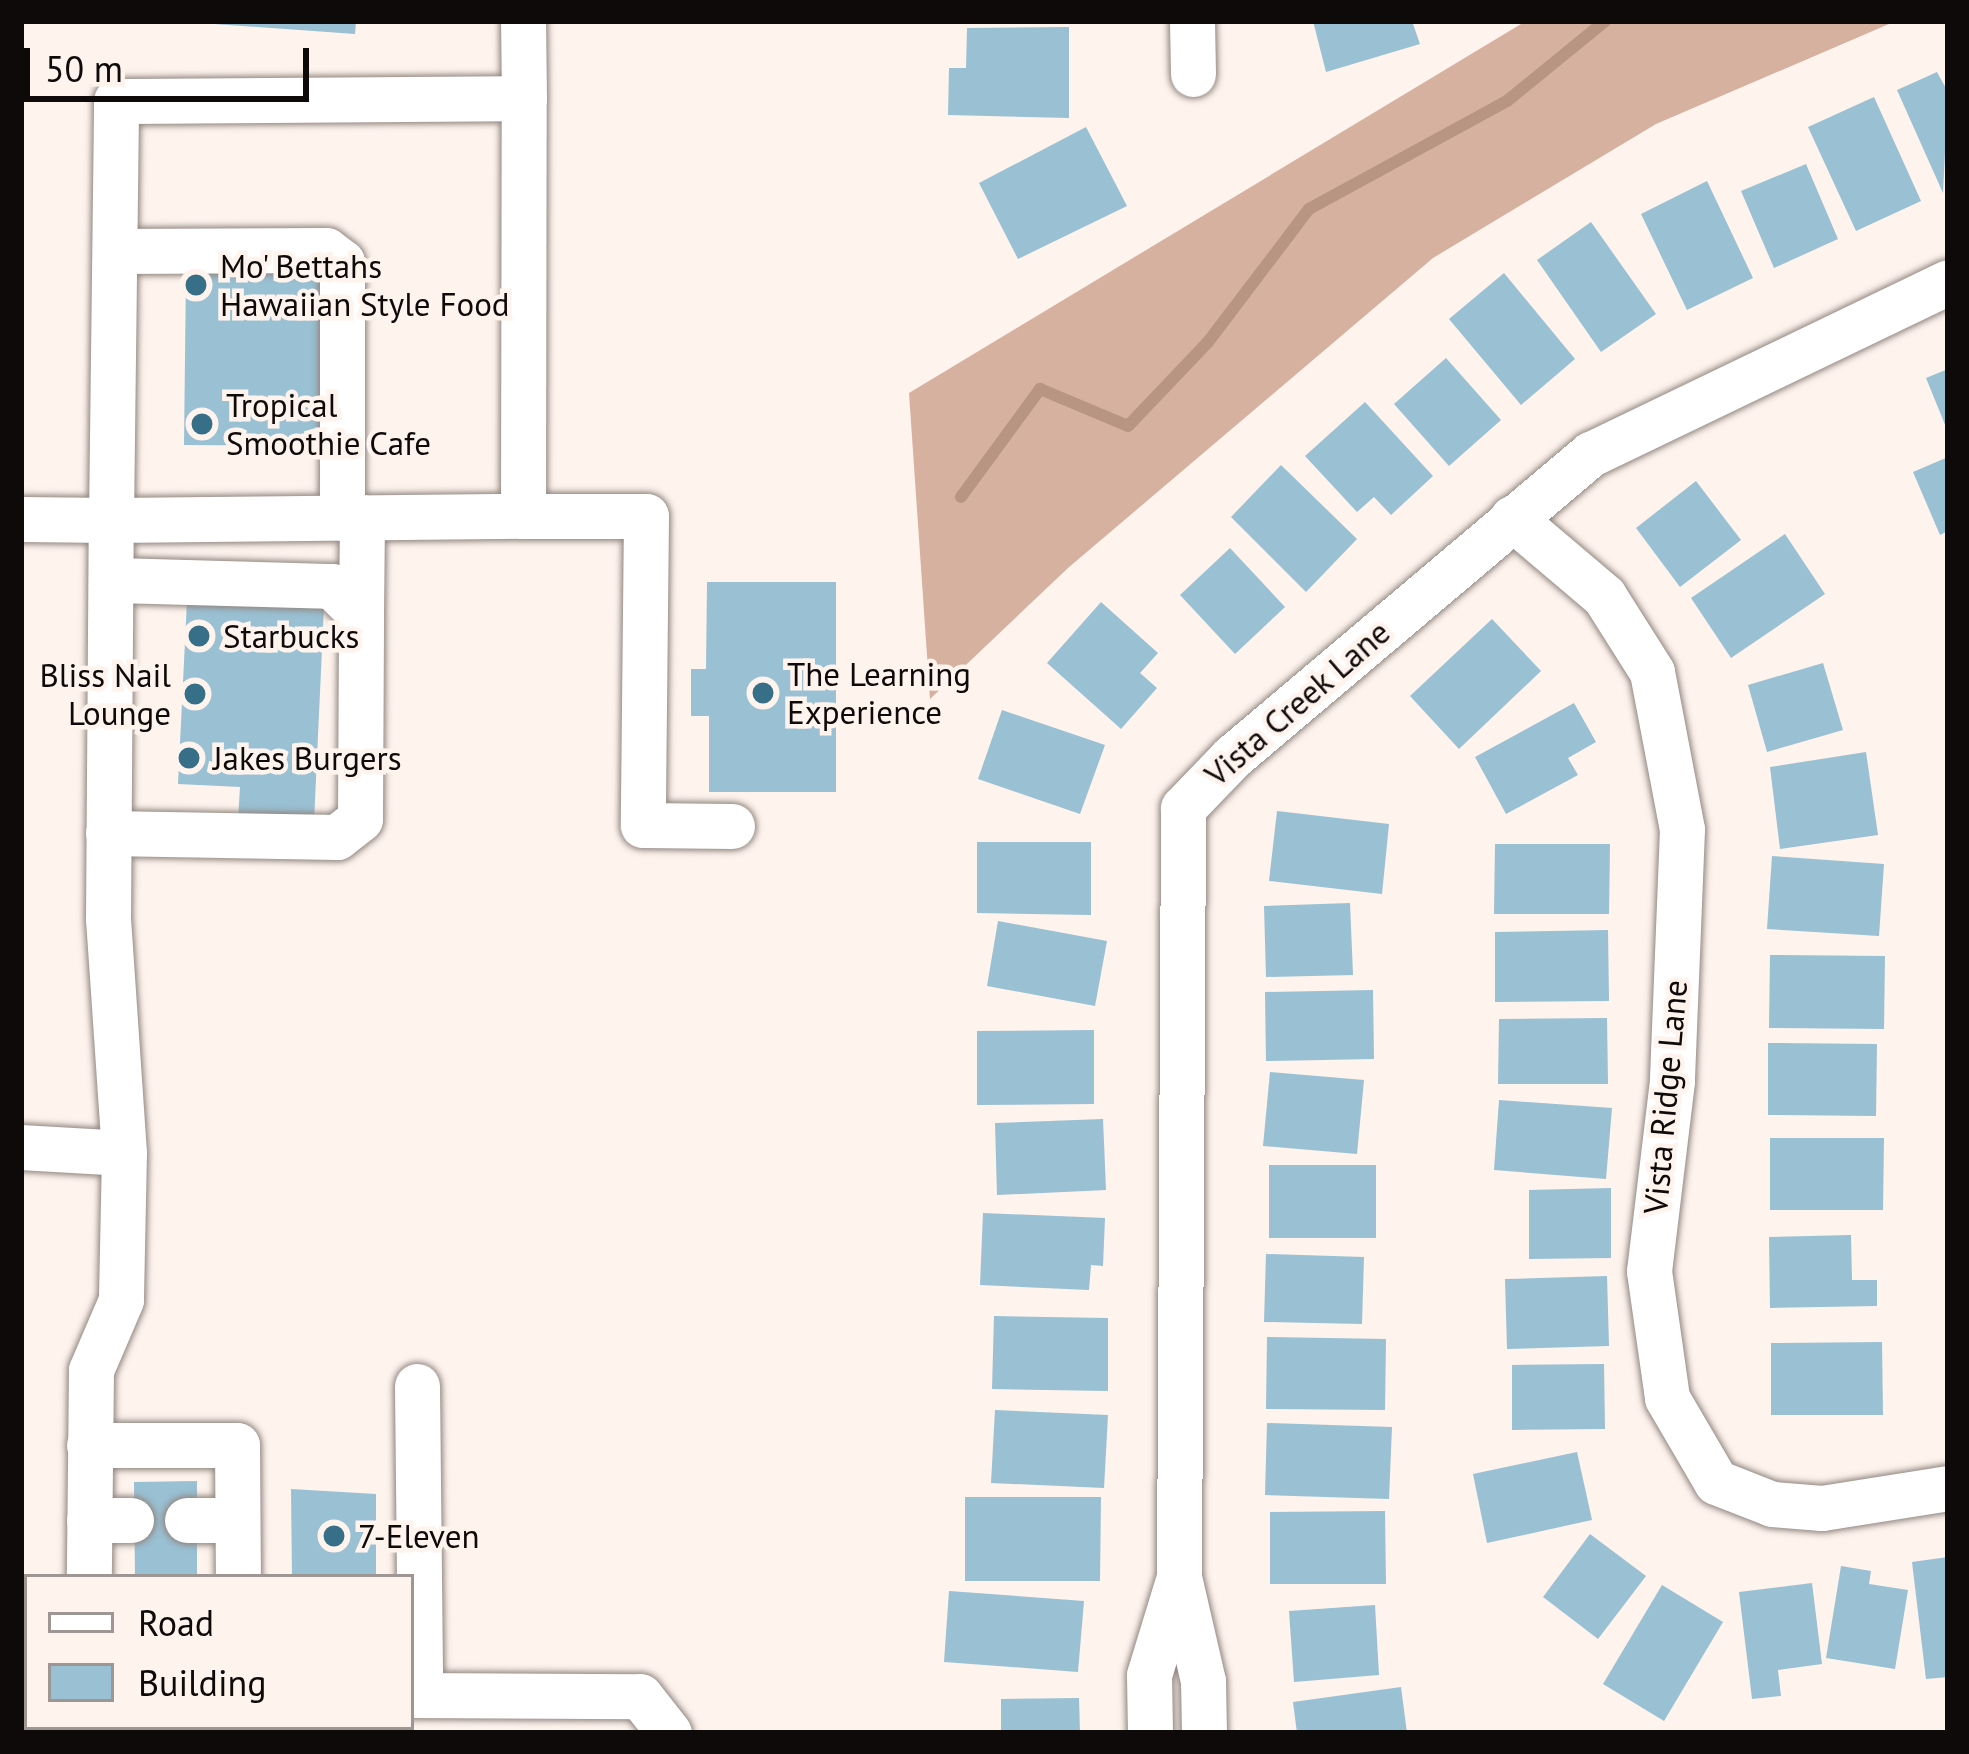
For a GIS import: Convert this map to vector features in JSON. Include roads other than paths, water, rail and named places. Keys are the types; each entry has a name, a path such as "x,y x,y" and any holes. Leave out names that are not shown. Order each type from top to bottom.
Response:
{"street":[{"path":"523,21 523,516"},
{"path":"1192,21 1193,74"},
{"path":"90,1574 110,1520 89,1445 91,1370 121,1300 124,1153 108,833 116,100 524,98"},
{"path":"108,833 337,837 360,819 361,615 352,517 342,262 326,250 115,251"},
{"name":"Vista Creek Lane","path":"1204,1733 1203,1682 1179,1577 1183,808 1232,757 1591,454 1948,282"},
{"path":"21,519 646,516 643,825 732,826"},
{"name":"Vista Ridge Lane","path":"1512,518 1604,596 1652,672 1682,829 1672,1081 1649,1271 1666,1398 1716,1482 1772,1504 1822,1508 1948,1488"},
{"path":"111,580 332,586 361,615"},
{"path":"21,1147 124,1153"},
{"path":"417,1386 416,1695 640,1696 669,1733"},
{"path":"89,1445 237,1445 238,1574"},
{"path":"187,1520 237,1520"},
{"name":"Vista Creek Lane","path":"1150,1733 1149,1676 1179,1577"}],"waterway":[{"path":"961,497 1040,389 1128,426 1208,342 1309,209 1507,101 1605,21"}],"place":[{"name":"Mo' Bettahs Hawaiian Style Food","path":"196,285"},
{"name":"Tropical Smoothie Cafe","path":"202,424"},
{"name":"Starbucks","path":"199,636"},
{"name":"The Learning Experience","path":"763,693"},
{"name":"Bliss Nail Lounge","path":"195,694"},
{"name":"Jakes Burgers","path":"189,758"},
{"name":"7-Eleven","path":"334,1536"}]}
